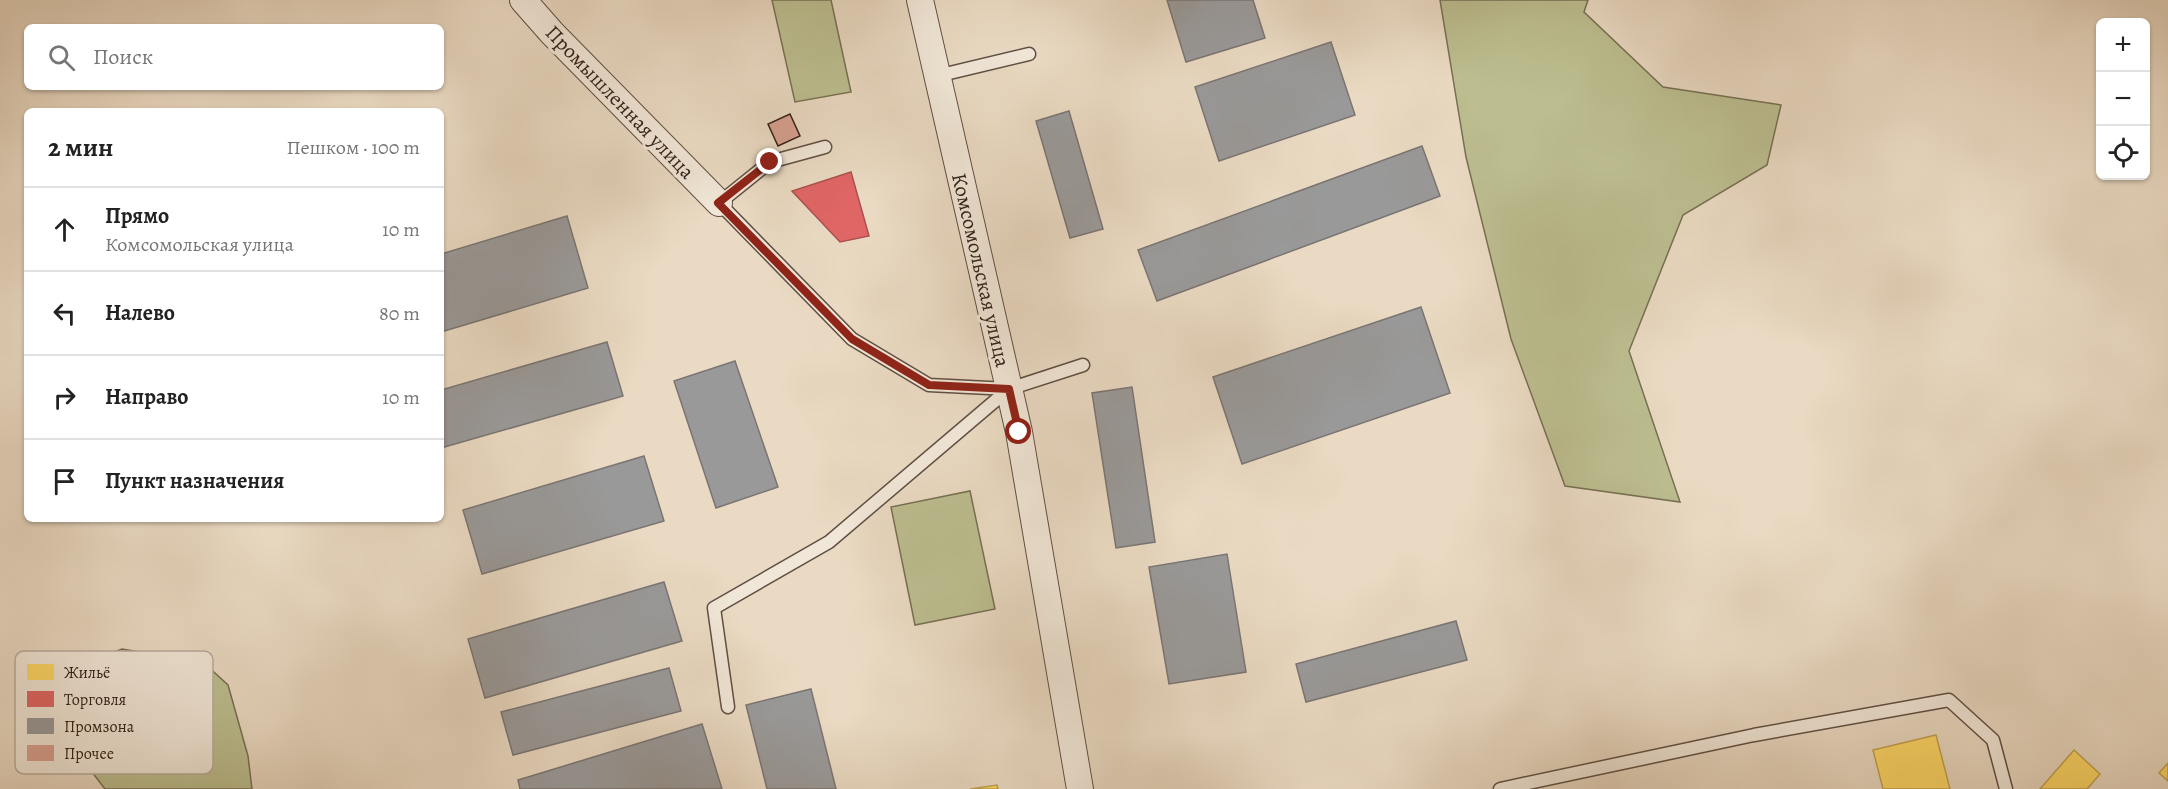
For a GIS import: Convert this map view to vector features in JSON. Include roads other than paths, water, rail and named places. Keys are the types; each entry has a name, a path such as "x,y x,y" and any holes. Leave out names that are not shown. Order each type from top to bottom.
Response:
{"street":[{"name":"Промышленная улица","path":"523,0 552,33 718,203"},
{"name":"Комсомольская улица","path":"920,0 1019,432 1080,789"}],"lane":[{"path":"937,76 1029,54"},
{"path":"825,147 770,162 718,203 852,339 929,385 1009,389 1083,365"},
{"path":"728,707 714,608 829,542 1009,389"},
{"path":"1500,789 1553,784 1754,735 1949,700 1993,740 2006,789"}]}
